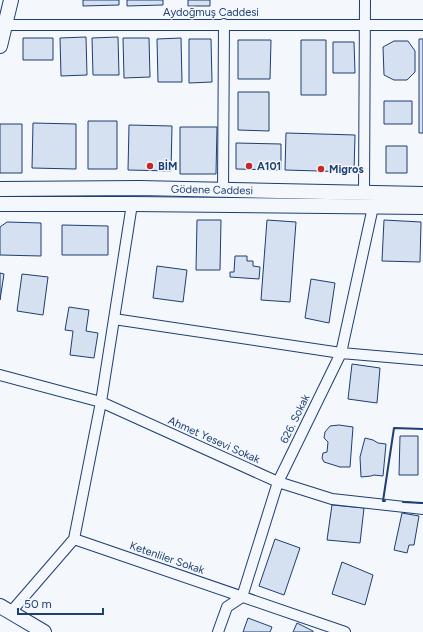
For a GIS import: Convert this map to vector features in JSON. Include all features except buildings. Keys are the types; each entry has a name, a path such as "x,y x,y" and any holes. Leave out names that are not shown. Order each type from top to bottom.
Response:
{"main road":[{"path":"0,46 3,24 11,0"},
{"name":"Gödene Caddesi","path":"0,189 139,188 423,194"},
{"name":"Gödene Caddesi","path":"0,204 423,207"},
{"path":"5,609 44,632"}],"street":[{"path":"364,193 365,0"},
{"name":"Aydoğmuş Caddesi","path":"3,24 423,25"},
{"path":"223,190 224,24"},
{"path":"5,609 74,539 101,402 132,204"},
{"name":"626. Sokak","path":"242,597 278,482 341,353 374,207"},
{"path":"114,319 341,353 423,360"},
{"name":"Ahmet Yesevi Sokak","path":"0,375 101,402 278,482 332,499 423,509"},
{"name":"Ketenliler Sokak","path":"74,539 345,632"},
{"path":"218,632 227,607 242,597"}],"wall":[{"path":"385,501 383,501 394,428 423,429"},
{"path":"403,502 423,503"}],"place":[{"name":"BİM","path":"150,166"},
{"name":"A101","path":"249,166"},
{"name":"Migros","path":"321,169"}]}
